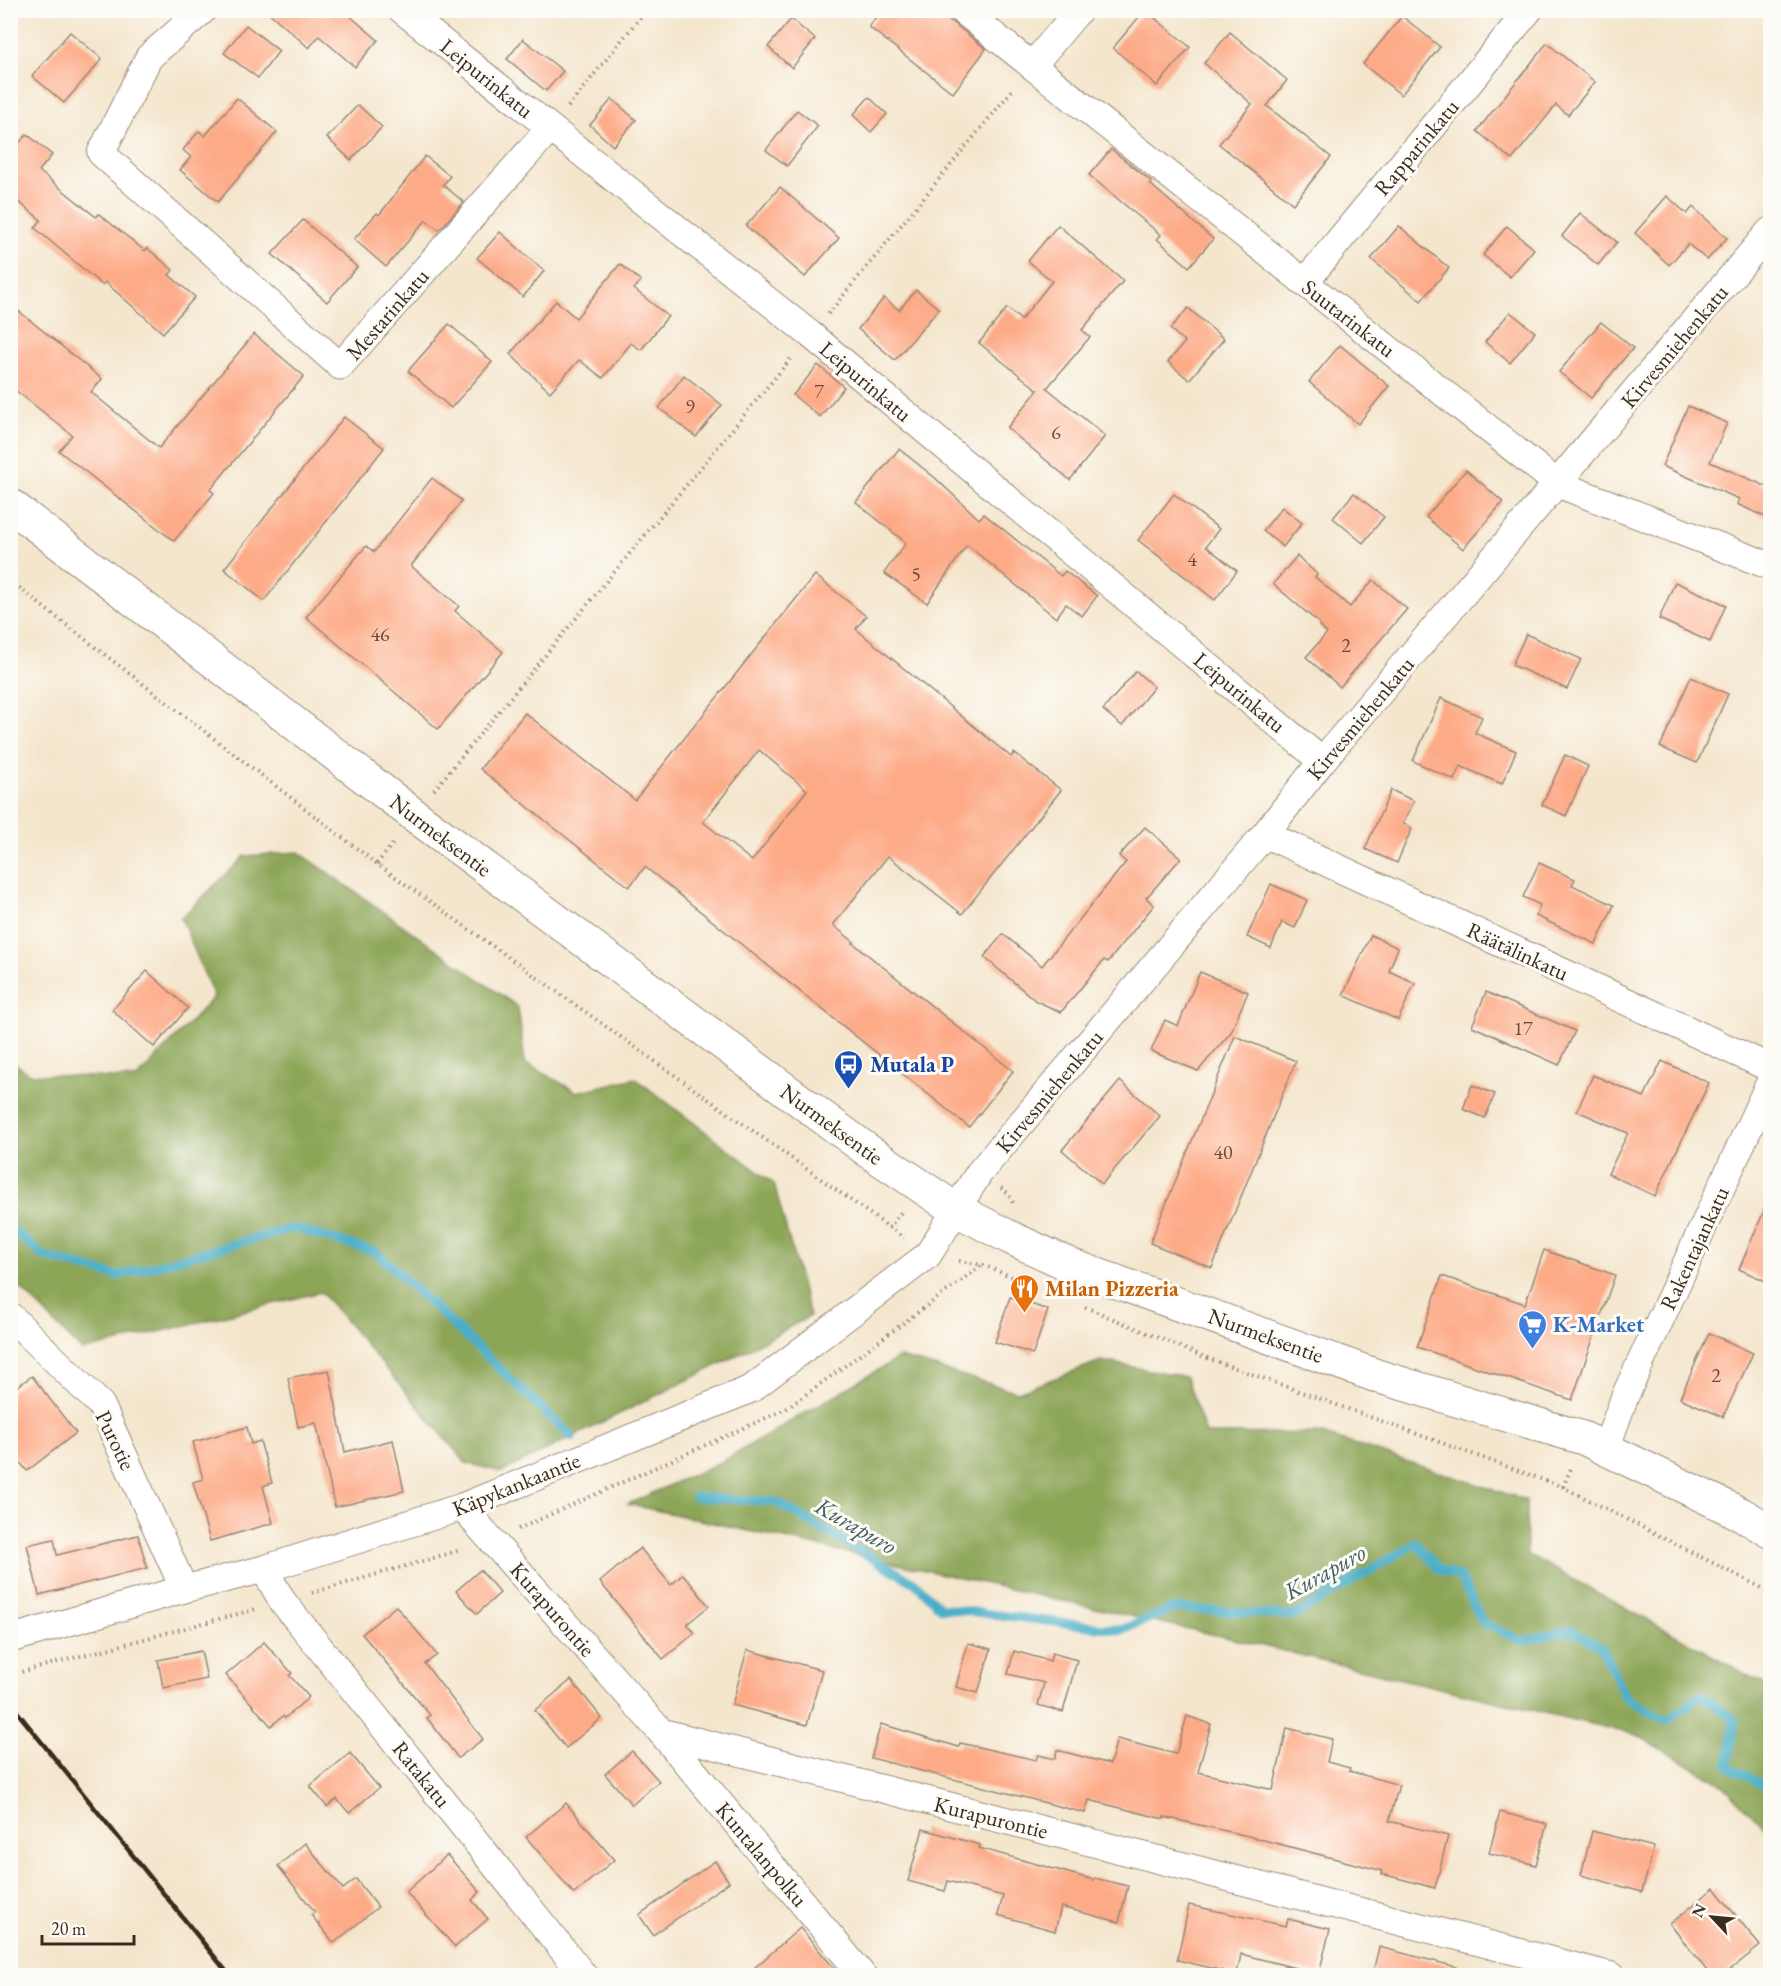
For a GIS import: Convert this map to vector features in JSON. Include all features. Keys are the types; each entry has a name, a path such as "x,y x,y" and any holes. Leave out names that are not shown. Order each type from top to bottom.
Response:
{"street":[{"name":"Mestarinkatu","path":"203,10 149,57 101,153 340,366 550,128"},
{"name":"Leipurinkatu","path":"402,10 811,335 1322,762"},
{"name":"Suutarinkatu","path":"962,10 1558,484 1770,566"},
{"path":"1032,66 1079,10"},
{"name":"Rapparinkatu","path":"1304,283 1529,10"},
{"name":"Kirvesmiehenkatu","path":"955,1209 979,1173 1770,231"},
{"name":"Nurmeksentie","path":"10,505 414,815 867,1150 955,1209 1070,1265 1377,1376 1583,1438 1741,1514 1770,1531"},
{"name":"Räätälinkatu","path":"1264,834 1770,1068"},
{"name":"Rakentajankatu","path":"1606,1448 1625,1396 1770,1082"},
{"name":"Käpykankaantie","path":"10,1639 184,1589 264,1569 462,1507 751,1389 928,1255 955,1209"},
{"name":"Purotie","path":"10,1316 101,1405 184,1589"},
{"name":"Kurapurontie","path":"462,1507 661,1732 1612,1976"},
{"name":"Ratakatu","path":"264,1569 283,1602 584,1976"},
{"name":"Kuntalanpolku","path":"661,1732 863,1976"}],"path":[{"path":"550,128 646,10"},
{"path":"377,864 414,815 1032,66"},
{"path":"10,580 47,610"}],"green space":[{"path":"299,852 518,1007 525,1063 577,1092 635,1078 774,1184 810,1316 726,1361 502,1472 466,1463 321,1292 82,1351 11,1278 11,1061 30,1074 136,1079 214,997 181,918 245,856"},
{"path":"900,1357 1018,1392 1101,1361 1186,1377 1206,1434 1319,1433 1526,1500 1527,1554 1770,1687 1770,1834 1722,1784 1637,1735 1229,1638 628,1504 723,1461"}],"building":[{"path":"266,10 343,10 378,40 355,67 319,36 309,48"},
{"path":"881,10 937,10 986,49 953,93 869,27"},
{"path":"1145,10 1190,47 1157,86 1113,48"},
{"path":"1402,16 1440,47 1401,95 1363,64"},
{"path":"791,19 815,39 792,68 768,47"},
{"path":"246,25 279,51 258,78 224,53"},
{"path":"70,32 102,59 64,103 32,76"},
{"path":"1230,32 1287,80 1267,106 1331,157 1293,204 1219,144 1252,104 1204,63"},
{"path":"523,39 563,71 546,91 507,59"},
{"path":"1547,43 1595,82 1568,115 1556,105 1512,160 1477,131"},
{"path":"869,97 887,114 871,132 853,115"},
{"path":"237,98 277,132 218,202 180,170 191,157 183,150 199,131 205,136"},
{"path":"612,99 636,120 613,146 590,125"},
{"path":"358,105 382,127 351,160 327,138"},
{"path":"797,110 818,126 787,166 766,150"},
{"path":"27,134 52,155 39,171 96,217 99,214 145,251 147,248 173,270 169,275 195,297 163,333 105,282 102,285 35,228 41,220 10,195 10,154"},
{"path":"1111,149 1152,182 1150,184 1213,239 1189,267 1157,239 1161,235 1089,175"},
{"path":"425,156 450,176 443,185 464,202 439,230 426,220 386,267 354,239 377,213 379,215"},
{"path":"780,187 839,238 805,277 746,226"},
{"path":"1667,196 1687,214 1693,207 1727,238 1707,260 1688,244 1669,265 1635,233"},
{"path":"1580,213 1617,242 1598,265 1562,236"},
{"path":"303,220 357,267 327,302 272,254"},
{"path":"1058,225 1123,281 1082,330 1090,337 1047,388 1105,436 1070,480 1007,428 1038,390 979,343 1007,308 1021,320 1052,281 1028,261"},
{"path":"1399,226 1449,268 1421,301 1371,259"},
{"path":"1507,226 1534,249 1510,277 1483,255"},
{"path":"500,232 544,271 523,297 477,258"},
{"path":"620,264 641,281 634,289 668,316 641,350 631,343 603,378 579,360 550,392 510,354 556,301 576,318"},
{"path":"916,290 939,309 895,360 858,329 884,298 899,310"},
{"path":"10,304 102,379 91,392 159,448 254,334 304,376 210,490 214,493 174,541 59,451 72,435 10,386"},
{"path":"1188,308 1224,339 1189,380 1168,362 1185,342 1170,329"},
{"path":"1510,312 1535,332 1510,363 1485,342"},
{"path":"1601,322 1633,348 1591,398 1559,372"},
{"path":"449,324 492,362 451,408 408,371"},
{"path":"1340,345 1389,386 1358,424 1309,382"},
{"path":"818,365 844,387 820,417 793,395"},
{"path":"684,375 722,405 696,437 659,408"},
{"path":"1688,406 1727,423 1710,462 1770,488 1770,519 1737,504 1739,499 1662,466"},
{"path":"344,417 384,448 264,601 224,569"},
{"path":"899,449 934,477 979,519 984,514 1061,576 1065,571 1097,596 1082,616 1066,604 1056,618 967,545 927,603 884,573 906,543 856,502"},
{"path":"1466,470 1503,502 1463,549 1426,517"},
{"path":"432,478 462,501 411,566 459,606 455,611 503,652 438,729 306,617 366,546 374,552"},
{"path":"1354,493 1384,517 1363,543 1333,518"},
{"path":"1174,494 1219,529 1206,546 1237,571 1215,600 1138,540"},
{"path":"1282,507 1302,523 1283,547 1263,531"},
{"path":"1297,556 1317,574 1315,577 1350,607 1373,580 1407,609 1340,687 1306,657 1327,633 1319,626 1320,624 1273,584"},
{"path":"815,575 866,616 856,629 1011,757 1014,753 1061,790 962,914 888,856 833,925 1013,1071 969,1127 645,867 629,887 480,769 525,713 635,800","holes":["759,750 807,790 752,861 703,822"]},
{"path":"1675,582 1726,605 1710,642 1659,619"},
{"path":"1526,634 1581,659 1567,689 1512,665"},
{"path":"1136,671 1154,687 1122,726 1103,710"},
{"path":"1691,677 1728,694 1697,763 1660,747"},
{"path":"1441,698 1482,717 1475,733 1516,751 1502,784 1460,766 1454,780 1413,761"},
{"path":"1565,755 1588,766 1566,816 1542,805"},
{"path":"1391,790 1414,801 1403,824 1412,828 1397,863 1365,849"},
{"path":"1145,827 1181,858 1146,898 1154,905 1108,962 1104,960 1061,1012 1036,1001 984,957 1003,934 1042,966 1126,862 1119,856"},
{"path":"1539,863 1575,879 1572,885 1614,905 1596,944 1536,916 1540,905 1523,897"},
{"path":"1271,884 1307,900 1295,928 1282,922 1271,948 1247,937"},
{"path":"1371,935 1398,948 1389,971 1415,983 1398,1020 1343,995"},
{"path":"147,971 188,1008 154,1047 112,1010"},
{"path":"1200,972 1248,992 1231,1032 1198,1071 1151,1051 1165,1020 1178,1026"},
{"path":"1486,992 1575,1031 1559,1065 1472,1026"},
{"path":"1235,1036 1296,1061 1212,1268 1150,1243"},
{"path":"1662,1061 1709,1083 1655,1196 1608,1174 1628,1133 1577,1111 1593,1075 1644,1097"},
{"path":"1120,1081 1160,1116 1102,1184 1062,1150"},
{"path":"1472,1085 1495,1094 1485,1118 1463,1109"},
{"path":"1770,1197 1770,1283 1739,1269"},
{"path":"1544,1250 1615,1275 1572,1400 1417,1347 1442,1276 1525,1304"},
{"path":"1010,1297 1048,1310 1033,1354 995,1342"},
{"path":"1709,1333 1753,1353 1723,1417 1680,1398"},
{"path":"329,1370 345,1452 393,1440 404,1491 335,1507 316,1423 298,1427 288,1378"},
{"path":"32,1376 76,1433 27,1471 10,1450 10,1392"},
{"path":"247,1427 251,1444 260,1441 272,1483 263,1486 273,1523 210,1541 193,1482 203,1479 193,1442"},
{"path":"138,1535 147,1568 39,1595 27,1545 54,1539 57,1555"},
{"path":"640,1548 671,1585 683,1574 709,1606 687,1624 695,1633 663,1659 600,1582"},
{"path":"480,1570 500,1593 477,1614 456,1591"},
{"path":"396,1606 437,1655 425,1664 483,1739 458,1758 427,1718 430,1715 362,1634"},
{"path":"264,1642 292,1673 289,1675 309,1697 285,1718 283,1716 271,1726 226,1675"},
{"path":"968,1643 991,1649 978,1693 956,1687"},
{"path":"747,1650 822,1670 807,1725 732,1705"},
{"path":"201,1651 207,1679 163,1688 158,1660"},
{"path":"1014,1651 1050,1661 1052,1653 1077,1660 1063,1712 1038,1705 1044,1683 1008,1674"},
{"path":"571,1680 602,1718 566,1748 535,1710"},
{"path":"1187,1716 1211,1724 1198,1772 1273,1790 1287,1728 1332,1739 1327,1762 1350,1768 1349,1771 1399,1785 1389,1821 1448,1836 1435,1888 1382,1874 1383,1871 1248,1836 1164,1817 1164,1819 1089,1800 1085,1813 871,1758 881,1724 959,1747 960,1743 1036,1760 1038,1755 1055,1759 1057,1750 1110,1764 1117,1739 1176,1754"},
{"path":"632,1751 659,1781 632,1805 605,1774"},
{"path":"350,1753 379,1788 349,1813 337,1799 327,1807 310,1786"},
{"path":"566,1803 614,1860 574,1894 526,1837"},
{"path":"1500,1812 1547,1824 1536,1865 1489,1853"},
{"path":"923,1829 980,1845 979,1848 1094,1880 1095,1878 1128,1886 1119,1922 1061,1907 1055,1931 998,1915 1003,1896 948,1881 945,1891 908,1881"},
{"path":"1592,1831 1654,1847 1642,1892 1581,1875"},
{"path":"305,1843 343,1889 356,1879 378,1907 334,1943 311,1915 315,1912 278,1866"},
{"path":"447,1855 480,1892 472,1900 488,1919 455,1947 406,1892"},
{"path":"715,1861 729,1882 653,1935 639,1915"},
{"path":"1714,1888 1760,1946 1722,1976 1711,1976 1670,1924"},
{"path":"1189,1905 1286,1926 1288,1919 1330,1929 1319,1974 1241,1954 1237,1974 1177,1960"},
{"path":"800,1928 841,1976 745,1976"},
{"path":"1379,1947 1457,1967 1456,1976 1372,1976"}],"waterway":[{"path":"10,1227 43,1256 117,1276 293,1228 376,1252 572,1437"},
{"name":"Kurapuro","path":"695,1497 776,1502 915,1583 941,1608 1121,1630 1175,1608 1294,1616 1416,1543 1440,1570 1460,1577 1483,1623 1522,1641 1572,1630 1602,1648 1625,1697 1667,1721 1701,1695 1735,1720 1728,1766 1765,1786 1770,1784"}],"railway":[{"path":"10,1703 230,1976"}],"place":[{"name":"Mutala P","path":"849,1090"},
{"name":"Milan Pizzeria","path":"1024,1314"},
{"name":"K-Market","path":"1532,1350"}]}
